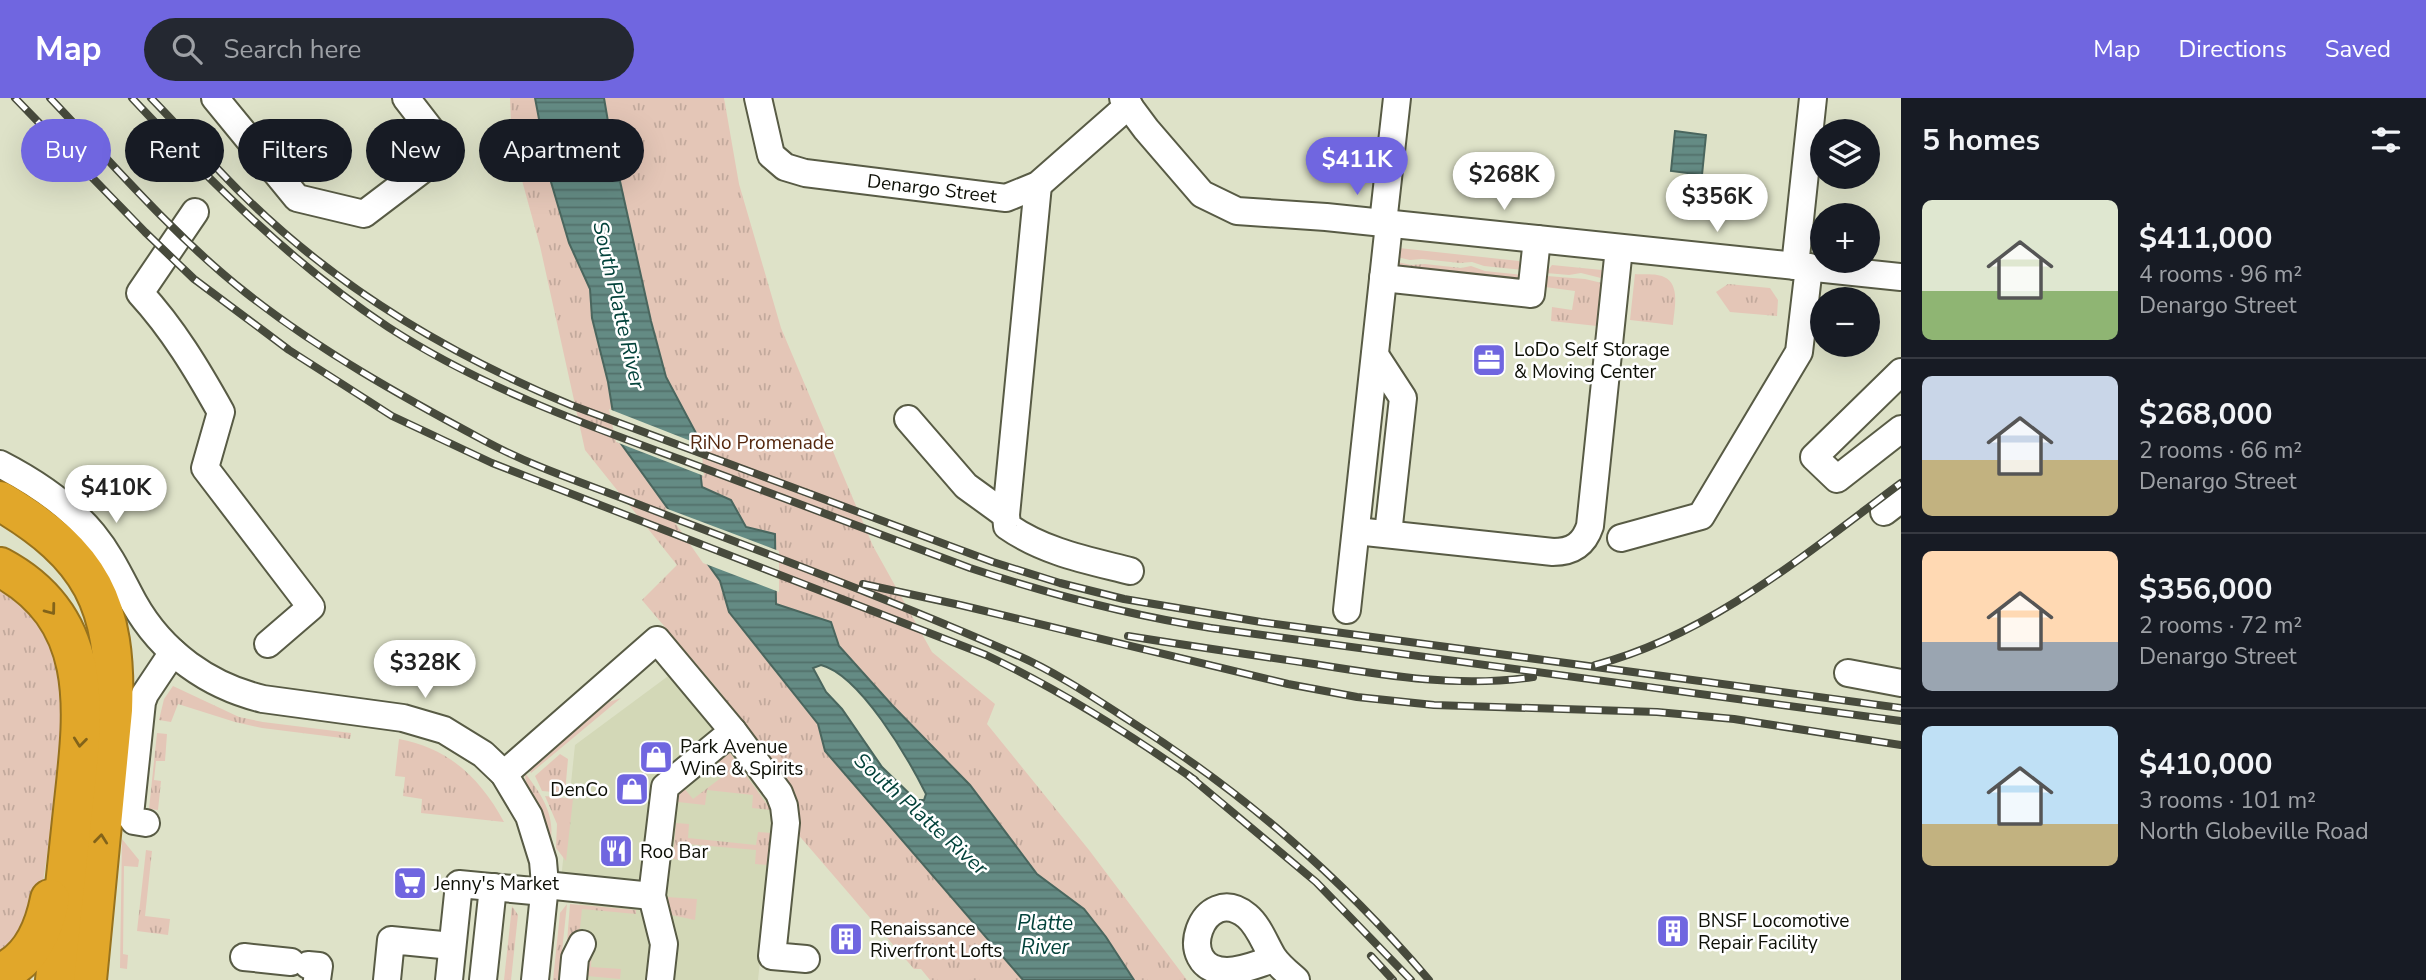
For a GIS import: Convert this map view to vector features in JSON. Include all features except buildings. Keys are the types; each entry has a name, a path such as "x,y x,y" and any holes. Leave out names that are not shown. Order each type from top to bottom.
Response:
{"highway":[{"path":"0,501 60,544 76,562 101,602 112,642 113,710 87,980"},
{"path":"0,528 26,541 46,556 78,594 101,641 110,677 113,710"},
{"path":"0,567 16,575 40,596 59,621 72,649 80,680 82,700 76,784 55,980"},
{"path":"0,973 20,961 39,936 46,920 76,784"},
{"path":"95,907 99,957 107,980"}],"street":[{"path":"215,98 297,198 364,214 447,151 406,98"},
{"name":"Denargo Street","path":"758,98 771,155 785,167 805,173 1006,198 1038,185 1126,102 1202,194 1237,211 1386,223 1901,277"},
{"path":"1347,610 1383,278 1397,98"},
{"path":"1621,538 1701,516 1798,352 1813,98"},
{"path":"1038,185 1007,526 1025,539 1059,553 1130,571"},
{"path":"195,212 140,293 163,318 189,356 221,412 205,468 311,607 268,643"},
{"path":"1383,278 1531,294 1537,239"},
{"path":"1356,531 1553,552 1573,549 1581,543 1590,526 1619,248"},
{"path":"1375,355 1403,398 1388,534"},
{"path":"1901,372 1814,457 1837,479 1901,429"},
{"path":"908,419 966,486 1006,515"},
{"path":"0,464 36,484 83,523 117,567 146,621 173,652 206,678 242,694 403,718 444,730 483,754 504,774 529,816 543,861 545,889 535,980"},
{"path":"504,774 657,640 733,731 779,793 786,823 772,956 806,959"},
{"path":"146,823 134,821 130,815 143,697 173,652"},
{"path":"1848,673 1901,682"},
{"path":"660,980 664,944 652,896 665,787 733,731"},
{"path":"449,980 459,884 652,896"},
{"path":"483,980 493,887"},
{"path":"387,980 391,940 453,946"},
{"path":"573,980 575,958 582,944"},
{"path":"244,957 305,969"},
{"path":"1274,959 1296,980"}],"shaded area":[{"path":"679,668 777,800 758,980 571,980 582,883 561,880 575,745"}],"green space":[{"path":"510,98 535,98 539,119 511,119"},
{"name":"RiNo Promenade","path":"604,98 724,98 739,184 781,328 873,546 932,652 995,704 987,724 1089,850 1187,980 1134,980 1084,909 1037,874 970,785 839,646 831,622 776,604 775,534 746,527 731,500 702,488 696,433 666,377 620,182 644,182 644,119 608,119"},
{"path":"522,182 551,182 569,243 590,289 592,318 608,382 617,438 720,582 729,612 818,724 825,751 1023,980 930,980 921,969 914,969 796,832 752,739 720,692 642,600 677,565 585,450 540,246"},
{"path":"1399,248 1519,261 1523,270 1472,262 1410,260 1392,256"},
{"path":"1393,261 1411,265 1461,268 1471,266 1485,271 1523,275 1522,283 1393,272"},
{"path":"1552,265 1602,270 1605,279 1581,273 1546,273"},
{"path":"1635,274 1664,277 1673,285 1673,325 1630,320"},
{"path":"1547,276 1602,283 1597,326 1551,321 1552,307 1572,310 1575,291 1545,287"},
{"path":"1728,284 1770,288 1778,300 1777,316 1730,312 1716,292"},
{"path":"0,582 52,637 67,720 41,896 34,925 0,960"},
{"path":"173,686 239,717 351,733 350,739 262,728 178,704 171,722 159,720 164,699"},
{"path":"621,698 531,773 529,769 609,702"},
{"path":"157,733 167,734 165,761 156,761 154,780 161,781 158,810 149,809"},
{"path":"399,739 433,750 462,768 485,792 504,822 421,813 422,799 403,796 405,777 395,776"},
{"path":"730,753 771,810 752,808 753,795 707,790 705,805 678,802 679,792 684,788 693,799 726,774 718,762"},
{"path":"560,754 568,759 565,793 542,791 535,776"},
{"path":"525,773 538,791 550,817 550,848 544,819 528,788"},
{"path":"545,796 573,799 566,861 556,848 557,824"},
{"path":"676,823 689,824 688,838 756,845 758,832 771,833 767,865 755,864 756,850 687,844 685,860 673,859"},
{"path":"122,839 139,860 138,867 124,866 123,954 128,955 127,969 120,968"},
{"path":"146,850 152,851 145,916 170,919 168,935 137,931"},
{"path":"667,897 697,899 695,920 671,915"},
{"path":"567,904 559,980 553,980 560,913"},
{"path":"570,904 636,910 636,914 582,909 580,928 571,937 567,980 564,980"},
{"path":"512,906 518,915 511,980 504,980"},
{"path":"592,949 591,967 621,969 620,979 587,976 586,980 578,980"}],"water":[{"name":"Platte River","path":"535,98 604,98 608,119 539,119"},
{"path":"1675,131 1706,135 1702,175 1671,171"},
{"name":"Platte River","path":"551,182 620,182 666,377 696,433 702,487 731,500 746,527 775,534 776,604 831,622 839,646 970,785 1037,874 1084,909 1134,980 1023,980 825,751 818,724 729,612 720,581 617,438 608,382 592,318 590,289 569,243","holes":["821,665 836,672 851,684 895,740 926,794 924,800 916,800 882,767 842,709 826,692 813,668"]}],"pier":[{"path":"609,409 701,445 704,476 616,442"},
{"path":"665,508 779,551 779,592 703,563"}],"railway":[{"path":"15,98 194,279 289,350 392,416 492,463 986,655 1093,713 1195,780"},
{"path":"50,98 193,247 245,292 331,353 423,407 523,459 920,614 1056,675 1170,747 1250,806 1325,871 1429,980"},
{"path":"132,98 222,190 285,249 352,302 423,348 531,402 970,568 1089,603 1211,628 1901,721"},
{"path":"151,98 230,182 278,228 356,288 439,341 571,405 993,562 1124,599 1261,622 1901,708"},
{"path":"1595,665 1678,634 1718,613 1793,563 1901,483"},
{"path":"863,584 1288,684 1357,697 1434,705 1657,712 1734,719 1901,745"},
{"path":"1128,636 1424,679 1478,681 1533,677"},
{"path":"1188,775 1316,882 1411,980"},
{"path":"1371,956 1393,980"}],"place":[{"name":"LoDo Self Storage & Moving Center","path":"1489,360"},
{"name":"Park Avenue Wine & Spirits","path":"656,757"},
{"name":"DenCo","path":"632,789"},
{"name":"Roo Bar","path":"616,851"},
{"name":"Jenny's Market","path":"410,883"},
{"name":"BNSF Locomotive Repair Facility","path":"1673,931"},
{"name":"Renaissance Riverfront Lofts","path":"846,939"}],"water label":[{"name":"South Platte River","path":"619,305"},
{"name":"South Platte River","path":"921,814"}]}
